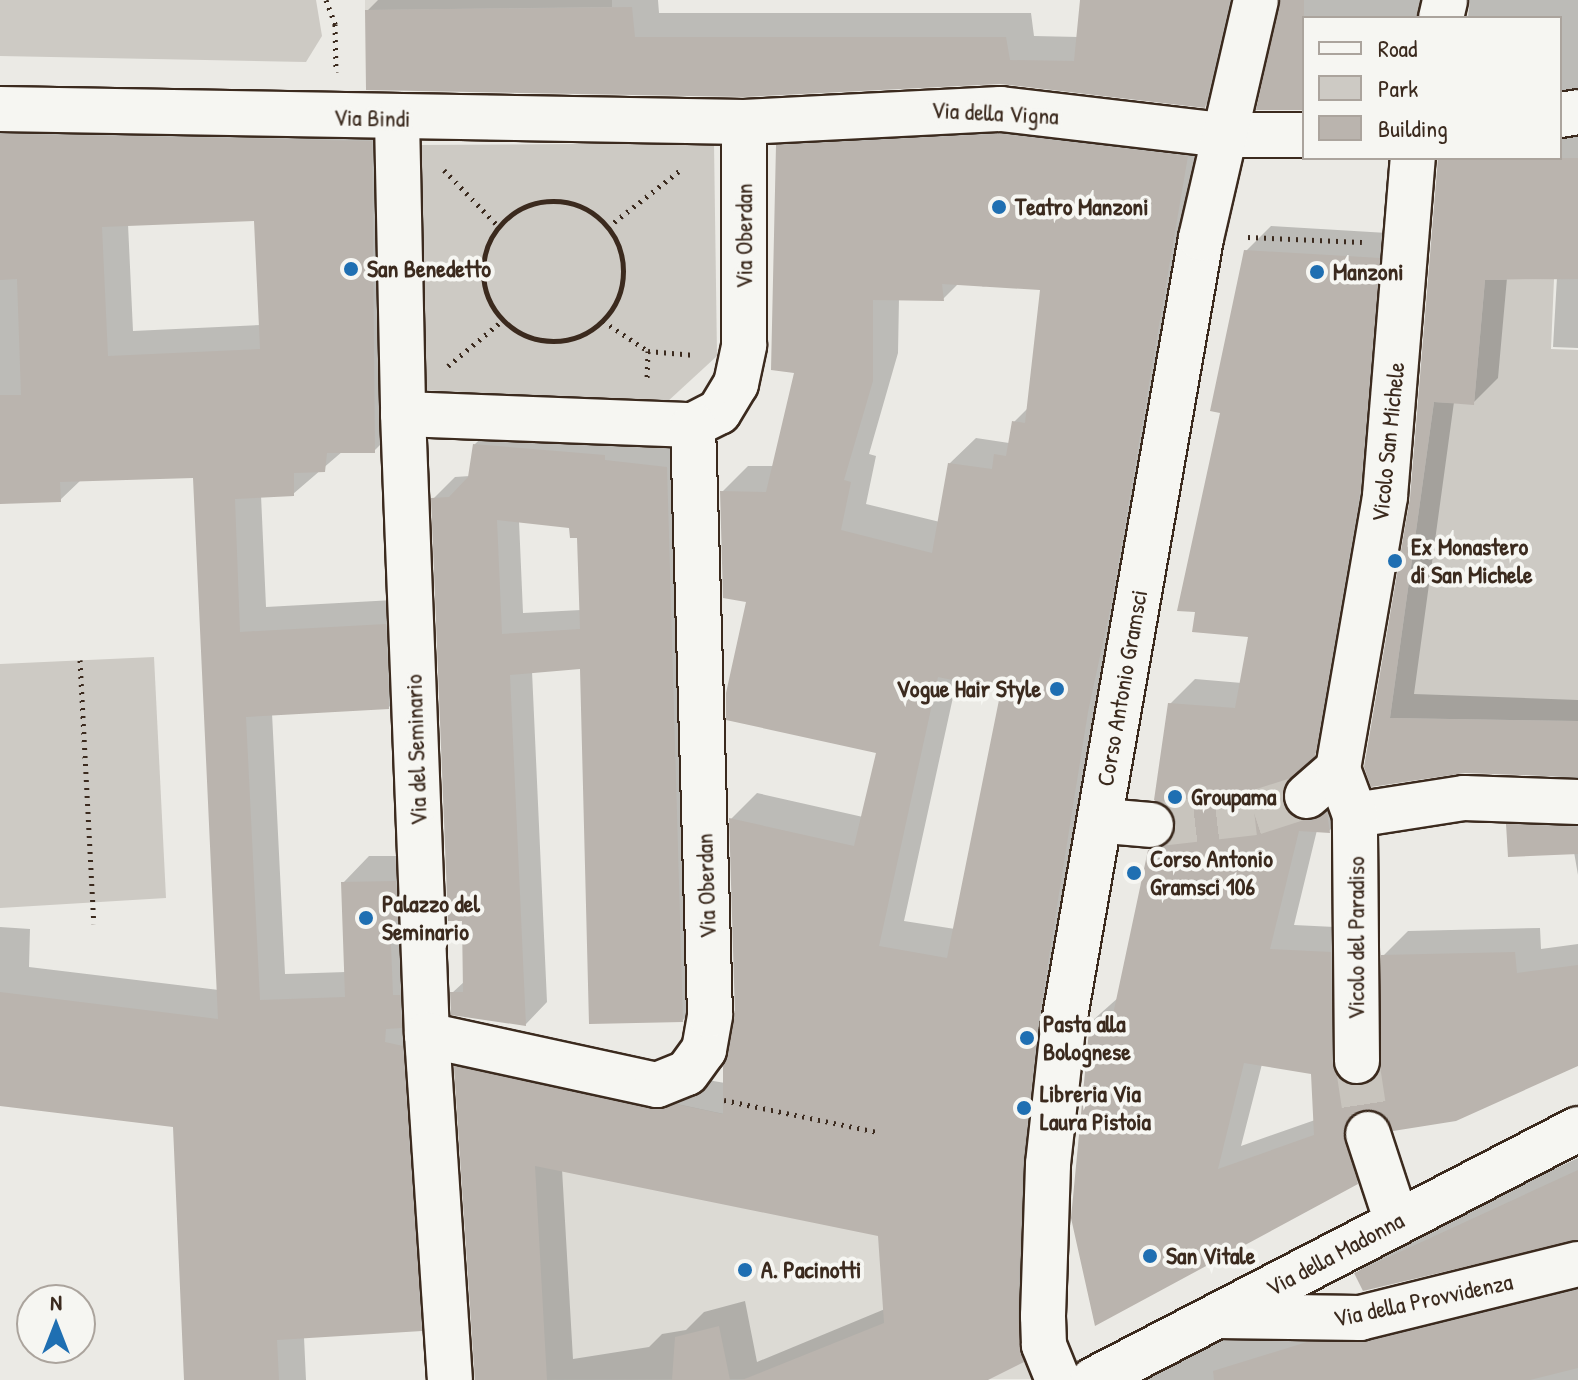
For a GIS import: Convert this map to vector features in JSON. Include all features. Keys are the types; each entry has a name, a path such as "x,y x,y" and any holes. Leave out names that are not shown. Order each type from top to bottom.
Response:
{"street":[{"name":"Corso Antonio Gramsci","path":"1065,1380 1058,1293 1062,1153 1134,824 1227,239 1235,135 1256,0"},
{"name":"Corso Antonio Gramsci","path":"1058,1380 1044,1345 1043,1316 1048,1164 1063,1028 1198,252 1278,0"},
{"name":"Via Bindi","path":"0,109 397,119 744,122"},
{"name":"Via della Vigna","path":"744,122 1001,109 1235,135 1302,135"},
{"name":"Via del Seminario","path":"397,119 403,414 427,1035 450,1380"},
{"name":"Via Oberdan","path":"657,1085 694,1067 704,1050 710,1015 693,425 719,412 741,366 744,122"},
{"name":"Vicolo San Michele","path":"1355,815 1323,782 1385,496 1413,160"},
{"path":"403,414 693,425"},
{"path":"1355,815 1464,798 1578,802"},
{"name":"Vicolo del Paradiso","path":"1355,815 1357,1061"},
{"path":"427,1035 657,1085"},
{"name":"Via della Madonna","path":"1093,1380 1578,1129"},
{"path":"1368,1134 1397,1222"},
{"name":"Via della Provvidenza","path":"1217,1316 1360,1318 1578,1264"}],"path":[{"path":"326,0 337,38 336,117"},
{"path":"608,227 691,162"},
{"path":"439,165 499,227"},
{"path":"561,202 587,210 608,227 620,250 623,275 617,301 603,321 580,336 552,342 525,336 503,320 488,299 483,274 486,249 499,227 520,209 561,202"},
{"path":"1227,239 1407,245"},
{"path":"444,370 503,320"},
{"path":"603,321 648,351 703,355"},
{"path":"647,389 648,351"},
{"path":"80,660 94,924"},
{"path":"657,1085 877,1132"}],"shaded area":[{"path":"365,0 612,0 612,7 365,10"},
{"name":"A. Pacinotti","path":"447,1055 874,1146 880,1108 1031,1133 1031,1379 466,1380"}],"green space":[{"path":"0,0 316,0 322,36 306,62 0,56"},
{"path":"714,143 717,356 667,402 421,390 419,145"},
{"path":"1554,279 1551,349 1578,350 1578,721 1390,718 1434,402 1474,404 1485,280"},
{"path":"154,657 166,898 0,908 0,664"}],"building":[{"path":"1080,0 1230,0 1205,108 1000,84 744,97 366,90 365,10 632,7 635,37 1006,37 1010,60 1074,61"},
{"path":"1280,0 1304,0 1302,110 1256,110"},
{"path":"0,134 372,141 375,453 327,453 325,472 294,473 294,496 235,499 240,632 386,624 389,709 246,717 260,1000 345,997 341,882 396,881 398,921 390,921 393,995 400,995 402,1028 386,1029 385,1042 403,1046 422,1331 277,1340 279,1380 184,1380 173,1127 0,1106 0,992 218,1019 193,478 60,482 61,502 0,504 0,395 21,395 17,279 0,280","holes":["254,221 260,349 108,356 102,227"]},
{"path":"1000,134 1188,156 1111,605 1088,712 1038,1025 1023,1163 1018,1317 1024,1362 988,1380 742,1380 884,1323 878,1236 535,1166 547,1380 475,1380 454,1066 652,1109 676,1104 723,1114 723,1067 735,1015 729,818 854,846 876,753 726,720 726,693 746,602 723,598 720,491 766,492 794,373 771,370 776,145","holes":["942,284 1040,290 1025,423 1012,421 1006,456 994,454 992,469 948,463 932,553 841,530 851,482 844,480 873,381 873,300 944,301","938,677 1001,690 947,958 879,946"]},
{"name":"Ex Monastero di San Michele","path":"1578,158 1578,279 1485,280 1474,405 1434,402 1390,718 1578,721 1578,777 1465,773 1371,787 1364,767 1410,498 1438,160"},
{"path":"1244,250 1380,258 1360,493 1315,756 1283,789 1289,813 1311,821 1327,812 1330,833 1299,831 1270,949 1331,952 1332,1061 1345,1083 1369,1083 1379,1073 1381,955 1515,952 1517,973 1578,965 1578,1066 1456,1121 1393,1131 1384,1115 1359,1111 1343,1130 1358,1184 1095,1326 1071,1218 1090,1020 1111,1024 1148,850 1162,847 1176,828 1173,814 1154,800 1168,703 1235,708 1248,637 1192,632 1195,612 1177,611 1220,413 1210,411","holes":["1244,1063 1311,1074 1314,1135 1218,1169"]},
{"path":"473,444 605,455 605,460 667,467 683,1022 589,1024 580,669 510,675 526,1026 451,1015 450,992 463,992 462,921 448,921 431,498 449,497 468,477","holes":["497,520 569,528 570,538 577,538 580,629 502,634"]},
{"path":"1506,824 1578,827 1578,854 1508,857"},
{"path":"1578,1170 1578,1240 1363,1291 1354,1273"},
{"path":"1578,1290 1578,1368 1530,1380 1214,1380 1213,1371 1307,1342 1366,1342"},
{"path":"719,1326 730,1380 672,1380 675,1337"}],"tunnel":[{"path":"1151,825 1254,813 1307,796"},
{"path":"1357,1061 1368,1134"}],"place":[{"name":"Teatro Manzoni","path":"999,207"},
{"name":"San Benedetto","path":"351,269"},
{"name":"Manzoni","path":"1317,272"},
{"name":"Ex Monastero di San Michele","path":"1395,561"},
{"name":"Vogue Hair Style","path":"1057,689"},
{"name":"Groupama","path":"1175,797"},
{"name":"Corso Antonio Gramsci 106","path":"1134,873"},
{"name":"Palazzo del Seminario","path":"366,918"},
{"name":"Pasta alla Bolognese","path":"1027,1038"},
{"name":"Libreria Via Laura Pistoia","path":"1024,1108"},
{"name":"San Vitale","path":"1150,1256"},
{"name":"A. Pacinotti","path":"745,1270"}]}
